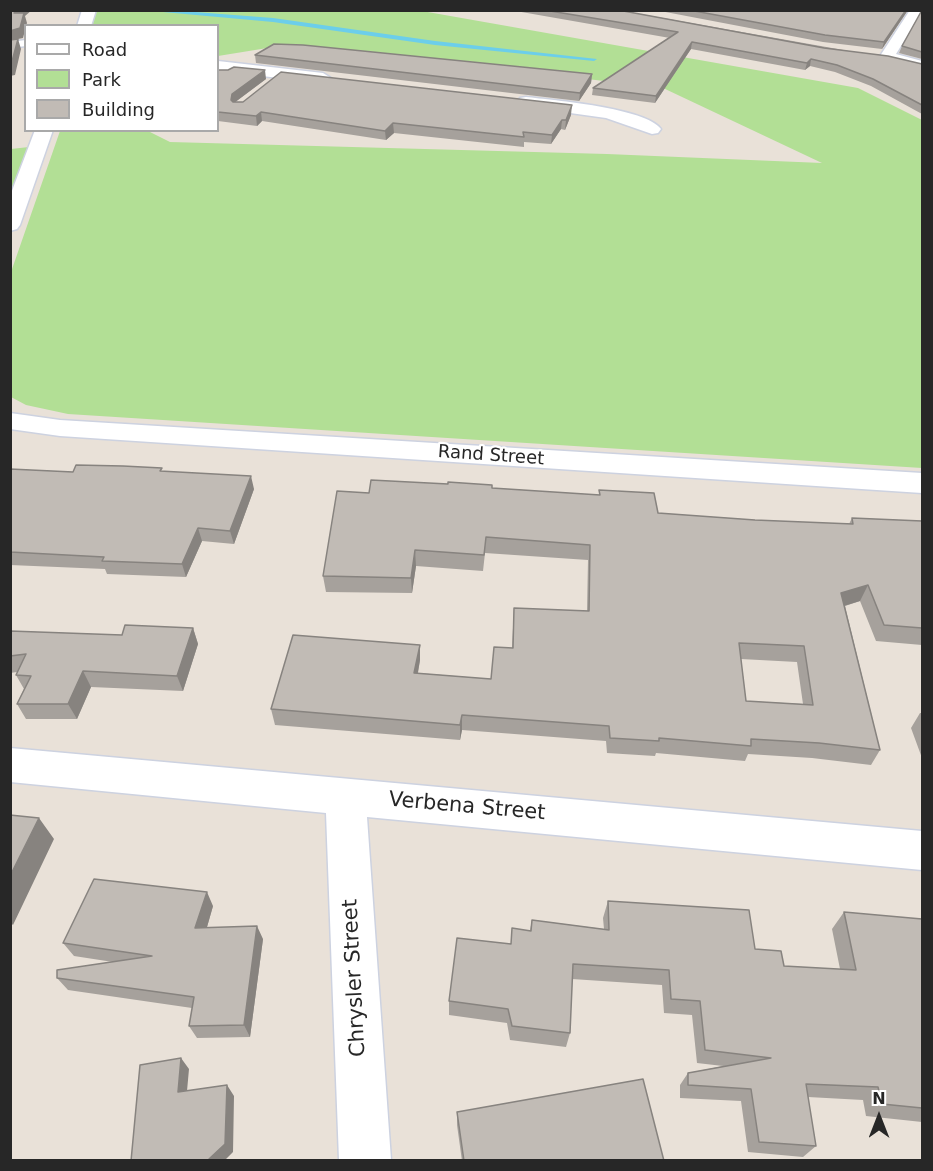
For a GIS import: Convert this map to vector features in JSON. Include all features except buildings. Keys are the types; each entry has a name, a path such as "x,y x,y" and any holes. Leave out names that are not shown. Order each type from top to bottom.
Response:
{"street":[{"path":"917,10 880,55 922,66"},
{"path":"219,66 341,80"},
{"path":"506,100 616,114 631,118 652,129"},
{"path":"10,225 43,132"},
{"name":"Rand Street","path":"10,421 60,428 922,483"},
{"name":"Rand Street","path":"10,432 60,428"},
{"name":"Verbena Street","path":"10,765 922,851"},
{"name":"Chrysler Street","path":"345,796 365,1161"}],"lane":[{"path":"265,87 282,73"}],"green space":[{"path":"89,11 422,11 858,88 922,120 922,468 68,414 26,405 11,397 11,272 60,132 150,132 170,142 607,154 822,163 663,88 292,44 219,56 219,24 84,24"},
{"path":"38,146 11,217 11,149"}],"waterway":[{"path":"143,10 273,20 435,43 594,59"}]}
